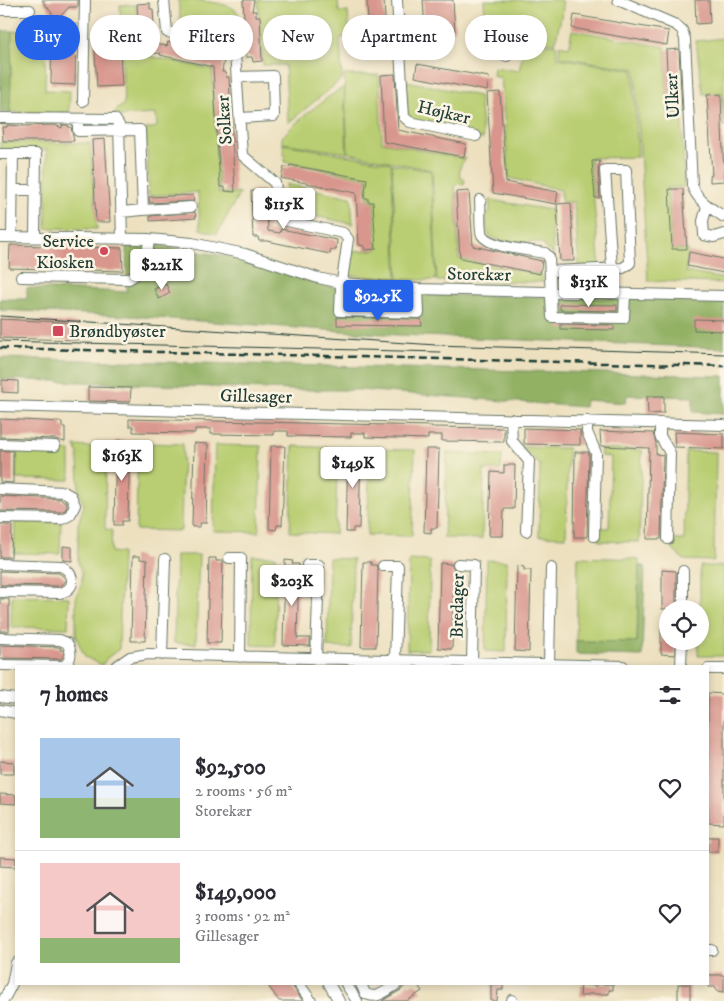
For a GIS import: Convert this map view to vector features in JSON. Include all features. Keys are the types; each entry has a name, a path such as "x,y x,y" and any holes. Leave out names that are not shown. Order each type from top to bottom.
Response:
{"street":[{"path":"83,101 85,0"},
{"name":"Solkær","path":"164,0 168,32 229,45 236,53 242,155 275,183 277,211 283,220 343,233 348,239 340,311 419,313 418,289"},
{"name":"Højkær","path":"397,0 404,117 410,122 476,136"},
{"name":"Ulkær","path":"618,0 676,25 682,30 685,39 692,185 698,197 707,206 724,217"},
{"path":"0,10 30,10"},
{"path":"237,77 273,76 274,116 240,118"},
{"path":"0,118 115,119 119,125 122,239"},
{"path":"119,131 140,130 143,210"},
{"path":"0,154 36,154 35,237"},
{"path":"12,237 13,154"},
{"path":"551,271 612,268 627,267 630,263 626,170 605,170 612,268"},
{"path":"13,190 36,190"},
{"path":"480,200 481,232 483,236 497,244 545,253 550,259 552,317 624,318 625,294"},
{"path":"121,212 191,206"},
{"path":"707,206 703,221 704,235 714,237 724,234"},
{"name":"Storekær","path":"0,236 149,239 211,246 245,254 318,278 342,283 418,289 724,296"},
{"path":"22,277 129,279 142,270 149,239"},
{"name":"Gillesager","path":"0,406 724,425"},
{"path":"511,419 512,440 529,461 526,531"},
{"path":"587,421 587,432 596,453 594,536"},
{"path":"660,423 660,436 670,453 668,539"},
{"path":"0,444 56,446"},
{"path":"0,489 64,492 72,496 75,505 70,515 62,519 0,518"},
{"path":"229,558 241,558 240,657"},
{"path":"162,655 165,559"},
{"path":"0,564 61,566 72,574 72,581 66,592 0,592"},
{"name":"Bredager","path":"458,564 474,565 472,662"},
{"path":"307,565 319,565 316,659"},
{"path":"383,566 398,566 396,660"},
{"path":"549,664 551,568"},
{"path":"683,571 683,600"},
{"path":"0,638 60,640 67,643 71,652 70,658 65,665"},
{"path":"681,665 682,650"},
{"name":"Bredager","path":"118,665 138,655 580,665"},
{"path":"0,665 15,665"},
{"path":"709,669 724,670"},
{"path":"0,697 15,698"},
{"path":"0,710 15,713"},
{"path":"3,1001 12,984 15,968"},
{"path":"300,985 311,1001"},
{"path":"330,985 340,1001"},
{"path":"347,985 357,1001 367,994"},
{"path":"361,985 367,994 377,996 394,985"}],"green space":[{"path":"178,0 221,4 236,10 239,15 180,15"},
{"path":"258,0 338,0 339,12 348,12 348,15 342,15 342,38 340,38 342,79 288,123 285,65 263,65"},
{"path":"484,0 562,0 563,9 555,43 547,42 547,15 485,15"},
{"path":"120,5 136,5 137,15 120,15"},
{"path":"572,30 665,47 668,112 682,112 684,187 667,188 672,249 688,250 686,272 724,279 724,283 648,281 635,69 560,57 559,45 569,47"},
{"path":"2,31 12,31 10,112 0,112"},
{"path":"12,31 15,31 15,60 46,60 45,90 70,91 69,113 10,112"},
{"path":"724,38 724,127 722,93 703,94 696,41"},
{"path":"547,44 556,45 558,58 633,70 638,157 590,158 601,280 580,280 574,202 561,202 561,190 509,178 501,78 493,76 494,67 519,71 521,60 547,60"},
{"path":"160,58 212,69 219,193 240,193 217,234 200,229 198,192 149,196 146,129 157,127 156,114 119,116 112,114 124,104 122,60 160,60"},
{"path":"344,75 379,75 382,142 466,159 461,165 460,170 461,178 465,180 464,184 459,183 455,186 459,259 542,275 543,282 437,281 432,170 348,153"},
{"path":"406,81 479,96 483,139 408,123"},
{"path":"344,87 347,153 282,143 282,137 296,123"},
{"path":"0,142 90,143 97,229 46,228 47,150 0,149"},
{"path":"283,144 391,163 397,280 348,275 354,251 377,250 374,201 370,201 370,198 366,196 368,178 285,162"},
{"path":"392,164 431,171 436,280 398,280"},
{"path":"286,184 351,197 353,224 289,211"},
{"path":"490,200 551,210 553,254 545,248 544,244 530,241 529,245 514,243 496,239 489,235 486,228 485,215 490,212"},
{"path":"126,245 159,246 226,256 318,284 345,290 431,295 724,300 724,348 398,335 128,316 0,310 0,299 27,299 27,288 127,292"},
{"path":"0,358 724,376 724,414 693,412 693,397 627,395 626,403 585,400 584,407 359,390 294,390 0,379"},
{"path":"138,443 183,444 181,531 136,530"},
{"path":"215,445 261,446 259,532 213,531"},
{"path":"75,446 106,448 105,529 112,530 111,552 122,553 119,649 107,658 102,665 85,657 76,634 76,598 82,582 82,574 78,562 78,524 84,506 79,491 78,454"},
{"path":"293,446 338,448 335,534 290,532"},
{"path":"522,447 568,448 566,537 539,536 540,465"},
{"path":"370,449 415,450 412,536 367,535"},
{"path":"601,449 642,450 639,542 599,541 599,528 609,528 611,457 601,456"},
{"path":"17,451 70,451 70,480 16,479"},
{"path":"686,451 716,452 714,561 684,560 672,549 672,540 684,540"},
{"path":"447,453 502,455 501,470 484,470 482,539 444,538"},
{"path":"15,522 61,523 60,554 14,553"},
{"path":"176,555 199,555 196,644 174,643"},
{"path":"252,556 276,556 275,646 251,645"},
{"path":"578,557 639,559 637,642 576,641"},
{"path":"329,558 353,559 351,648 327,647"},
{"path":"409,560 430,561 429,650 407,650"},
{"path":"487,560 507,561 506,652 485,651"},
{"path":"639,566 645,566 642,656 576,654 576,641 637,642"},
{"path":"700,566 724,566 724,656 698,656 698,650 709,650 709,600 700,600"},
{"path":"12,596 69,597 68,628 11,627"}],"building":[{"path":"42,0 78,0 78,7 69,7 62,15 53,15"},
{"path":"243,0 254,0 252,11 256,11 256,16 260,16 262,61 253,62 253,15 244,15"},
{"path":"367,0 384,0 385,15 368,15"},
{"path":"423,0 453,0 454,15 424,15"},
{"path":"695,0 709,0 710,23 696,24"},
{"path":"150,3 150,9 153,9 153,15 138,15 137,4"},
{"path":"574,15 669,31 667,45 572,28"},
{"path":"168,42 170,42 170,57 160,55 160,45 167,46"},
{"path":"679,49 682,111 669,111 666,50"},
{"path":"51,60 75,60 75,85 51,84"},
{"path":"95,60 120,60 122,86 97,87"},
{"path":"182,60 224,60 222,72 225,72 226,77 229,77 235,192 225,191 225,187 220,187 213,67"},
{"path":"417,64 489,77 487,91 415,77"},
{"path":"395,74 398,130 466,144 464,157 384,142 381,75"},
{"path":"500,92 506,182 558,192 556,204 493,193 487,93"},
{"path":"721,94 724,181 710,182 710,176 712,175 707,95"},
{"path":"7,125 55,125 62,128 62,125 68,125 68,127 71,127 74,141 3,141 2,127 7,127"},
{"path":"105,139 110,222 96,222 92,140"},
{"path":"592,161 600,161 598,170 600,198 595,198"},
{"path":"290,165 367,179 364,198 368,198 368,202 373,202 376,249 365,250 364,246 359,245 356,193 281,178 284,167 289,168"},
{"path":"669,189 683,189 687,249 672,249"},
{"path":"251,191 263,191 263,195 266,195 268,231 280,233 281,229 337,240 336,250 331,250 330,254 259,241 258,237 253,237"},
{"path":"469,191 473,246 542,261 540,274 460,258 456,192"},
{"path":"193,195 194,201 150,203 149,197"},
{"path":"571,203 574,261 560,261 557,204"},
{"path":"195,212 196,218 150,221 150,216"},
{"path":"10,245 122,248 123,271 9,268"},
{"path":"689,252 724,259 724,273 687,266"},
{"path":"166,284 170,293 159,299 154,289"},
{"path":"347,298 412,299 412,306 347,304"},
{"path":"560,304 617,305 617,311 560,310"},
{"path":"337,317 421,319 422,326 337,325"},
{"path":"0,319 79,323 79,340 0,338"},
{"path":"694,319 724,320 724,331 694,330"},
{"path":"560,324 614,325 614,330 560,329"},
{"path":"2,380 18,381 18,393 2,392"},
{"path":"88,387 131,388 130,402 88,401"},
{"path":"647,396 664,396 664,413 648,414"},
{"path":"0,419 62,422 62,427 65,427 65,442 55,439 0,437"},
{"path":"129,419 504,428 504,442 442,441 442,435 428,435 428,439 365,437 365,433 351,433 351,437 288,436 288,431 274,431 274,435 211,434 211,429 195,429 195,433 133,432 133,426 129,426"},
{"path":"524,428 580,430 580,445 524,444"},
{"path":"600,431 653,433 656,443 656,454 663,455 661,539 647,539 649,448 601,446"},
{"path":"674,432 724,434 724,449 675,447"},
{"path":"116,441 130,441 128,521 122,521 122,525 114,525"},
{"path":"194,443 208,444 206,523 200,523 200,527 192,527"},
{"path":"271,446 285,446 282,525 277,525 276,530 269,529"},
{"path":"348,448 361,449 359,528 353,528 353,532 346,532"},
{"path":"426,449 439,449 437,528 431,528 431,533 424,532"},
{"path":"0,451 13,451 13,483 0,482"},
{"path":"575,452 588,452 589,454 587,537 574,537"},
{"path":"504,465 515,465 514,509 504,509 503,536 489,536 491,472 504,473"},
{"path":"0,496 62,499 62,501 66,501 67,507 60,512 0,511"},
{"path":"0,525 12,525 11,557 0,557"},
{"path":"63,546 72,547 72,561 63,560"},
{"path":"133,556 140,556 140,559 147,560 145,641 131,641"},
{"path":"209,558 223,561 221,643 207,643"},
{"path":"285,560 293,561 292,564 299,564 297,638 310,638 310,646 283,645"},
{"path":"363,562 371,562 371,565 376,565 378,570 376,647 361,647"},
{"path":"440,563 451,564 454,569 452,649 438,648"},
{"path":"517,566 524,567 524,570 531,570 529,652 515,651"},
{"path":"662,570 676,571 676,600 662,600"},
{"path":"0,571 59,573 64,577 65,581 59,586 0,585"},
{"path":"0,599 9,599 9,631 0,631"},
{"path":"0,645 58,647 61,648 60,650 63,650 64,655 61,659 0,658"},
{"path":"661,650 675,650 675,655 661,654"},
{"path":"709,693 724,694 724,824 709,823"},
{"path":"0,761 14,762 14,774 0,774"},
{"path":"0,794 15,795 15,804 0,803"},
{"path":"709,837 718,837 718,852 709,852"},
{"path":"0,857 15,858 15,867 0,866"},
{"path":"709,975 724,975 724,992 716,991 716,987 708,987"},
{"path":"268,985 292,985 303,1001 279,1001"},
{"path":"406,985 418,985 422,991 407,1001 382,1001"},
{"path":"491,985 503,985 503,990 498,990 497,1001 491,1001"},
{"path":"581,985 613,985 613,990 609,990 609,994 587,994 587,996 580,996"},
{"path":"678,985 690,985 690,1001 678,1001"}],"tram line":[{"path":"0,316 436,345 724,354"},
{"path":"0,341 440,352"}],"railway":[{"path":"0,348 724,366"}],"place":[{"name":"Service Kiosken","path":"104,251"},
{"name":"Brøndbyøster","path":"58,331"}]}
